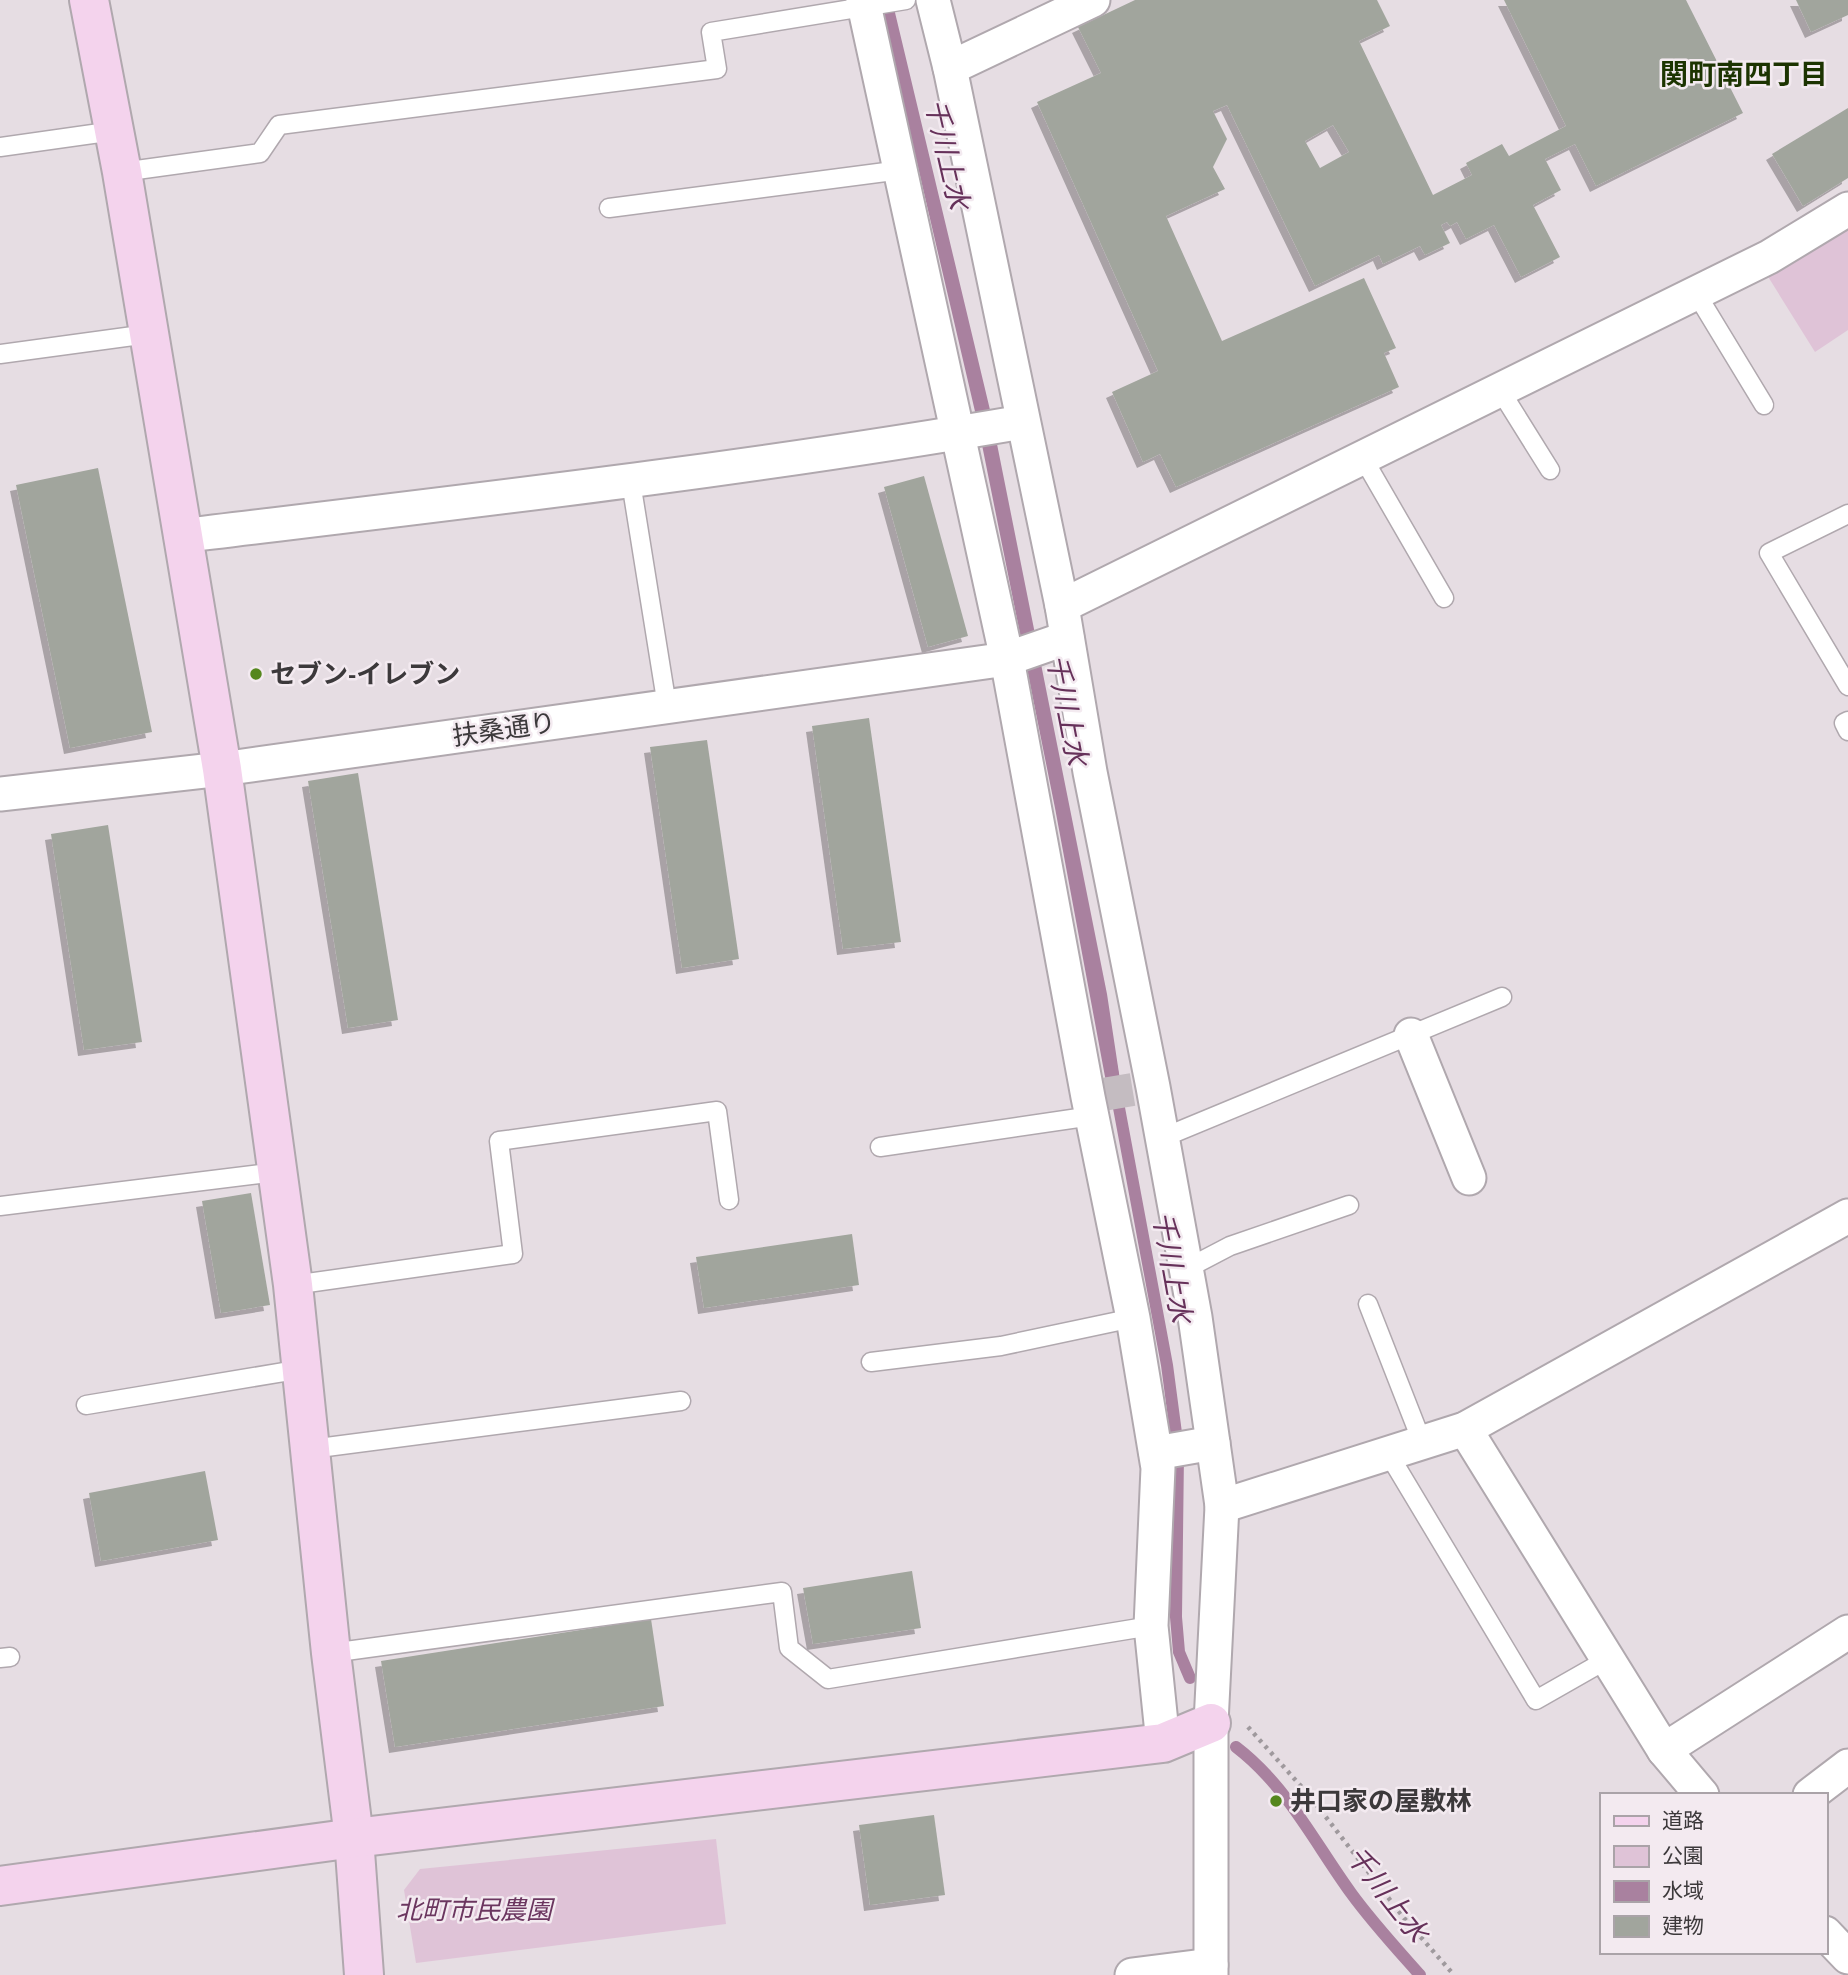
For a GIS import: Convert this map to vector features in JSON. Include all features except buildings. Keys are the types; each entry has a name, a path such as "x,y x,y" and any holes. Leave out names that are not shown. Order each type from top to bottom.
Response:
{"street":[{"path":"89,0 122,172 222,769 293,1285 331,1653 354,1838 365,1975"},
{"path":"933,0 950,68 1017,423 1062,606"},
{"path":"950,68 1093,0"},
{"path":"864,3 960,434 1037,649 1090,772 1144,1088 1162,1138 1195,1317 1222,1506 1212,1705 1211,1970 1132,1975"},
{"path":"1163,1743 1151,1626 1158,1468 1093,1103 1037,649 1062,606 1769,257 1848,209"},
{"path":"181,536 631,482 960,434 1017,423"},
{"name":"扶桑通り","path":"0,794 222,769 667,706 1037,649"},
{"path":"1410,1035 1469,1178"},
{"path":"1222,1506 1465,1429 1848,1216"},
{"path":"1465,1429 1664,1749 1700,1793"},
{"path":"1156,1453 1213,1443"},
{"path":"1664,1749 1848,1633"},
{"path":"0,1886 354,1838 1163,1743 1212,1705"},
{"path":"1813,1793 1848,1766"},
{"path":"1827,1935 1848,1957"}],"lane":[{"path":"122,172 260,153 279,125 717,69 711,32 864,3 906,0"},
{"path":"0,148 114,131"},
{"path":"609,208 901,170"},
{"path":"1696,292 1764,405"},
{"path":"0,354 148,334"},
{"path":"1500,390 1550,470"},
{"path":"1363,458 1444,598"},
{"path":"631,482 667,706"},
{"path":"1848,514 1769,553 1848,686"},
{"path":"1848,721 1844,723 1848,731"},
{"path":"1162,1138 1503,997"},
{"path":"880,1147 1093,1103"},
{"path":"293,1285 513,1254 499,1141 717,1111 729,1200"},
{"path":"0,1206 276,1172"},
{"path":"1186,1269 1230,1246 1349,1205"},
{"path":"1368,1304 1422,1442"},
{"path":"871,1362 1001,1346 1133,1318"},
{"path":"86,1405 302,1369"},
{"path":"311,1448 681,1401"},
{"path":"1388,1453 1536,1700 1608,1659"},
{"path":"331,1653 782,1592 789,1648 828,1679 1151,1626"}],"path":[{"path":"1212,1705 1308,1794 1404,1918 1454,1975"}],"green space":[{"path":"1848,223 1848,330 1815,352 1767,275"},
{"name":"北町市民農園","path":"716,1839 726,1924 416,1963 404,1890 420,1869"}],"water":[{"path":"879,0 892,0 991,414 1107,994 1120,1080 1106,1082 1055,808 977,420"}],"waterway":[{"name":"千川上水","path":"1111,1065 1167,1365 1176,1433"},
{"name":"千川上水","path":"1178,1454 1176,1617 1179,1652 1190,1678"},
{"name":"千川上水","path":"1236,1747 1254,1762 1285,1797 1359,1904 1420,1975"}],"tunnel":[{"path":"1100,1095 1136,1089"}],"place":[{"name":"セブン-イレブン","path":"256,674"},
{"name":"井口家の屋敷林","path":"1276,1801"}],"district":[{"name":"関町南四丁目","path":"1744,74"}]}
